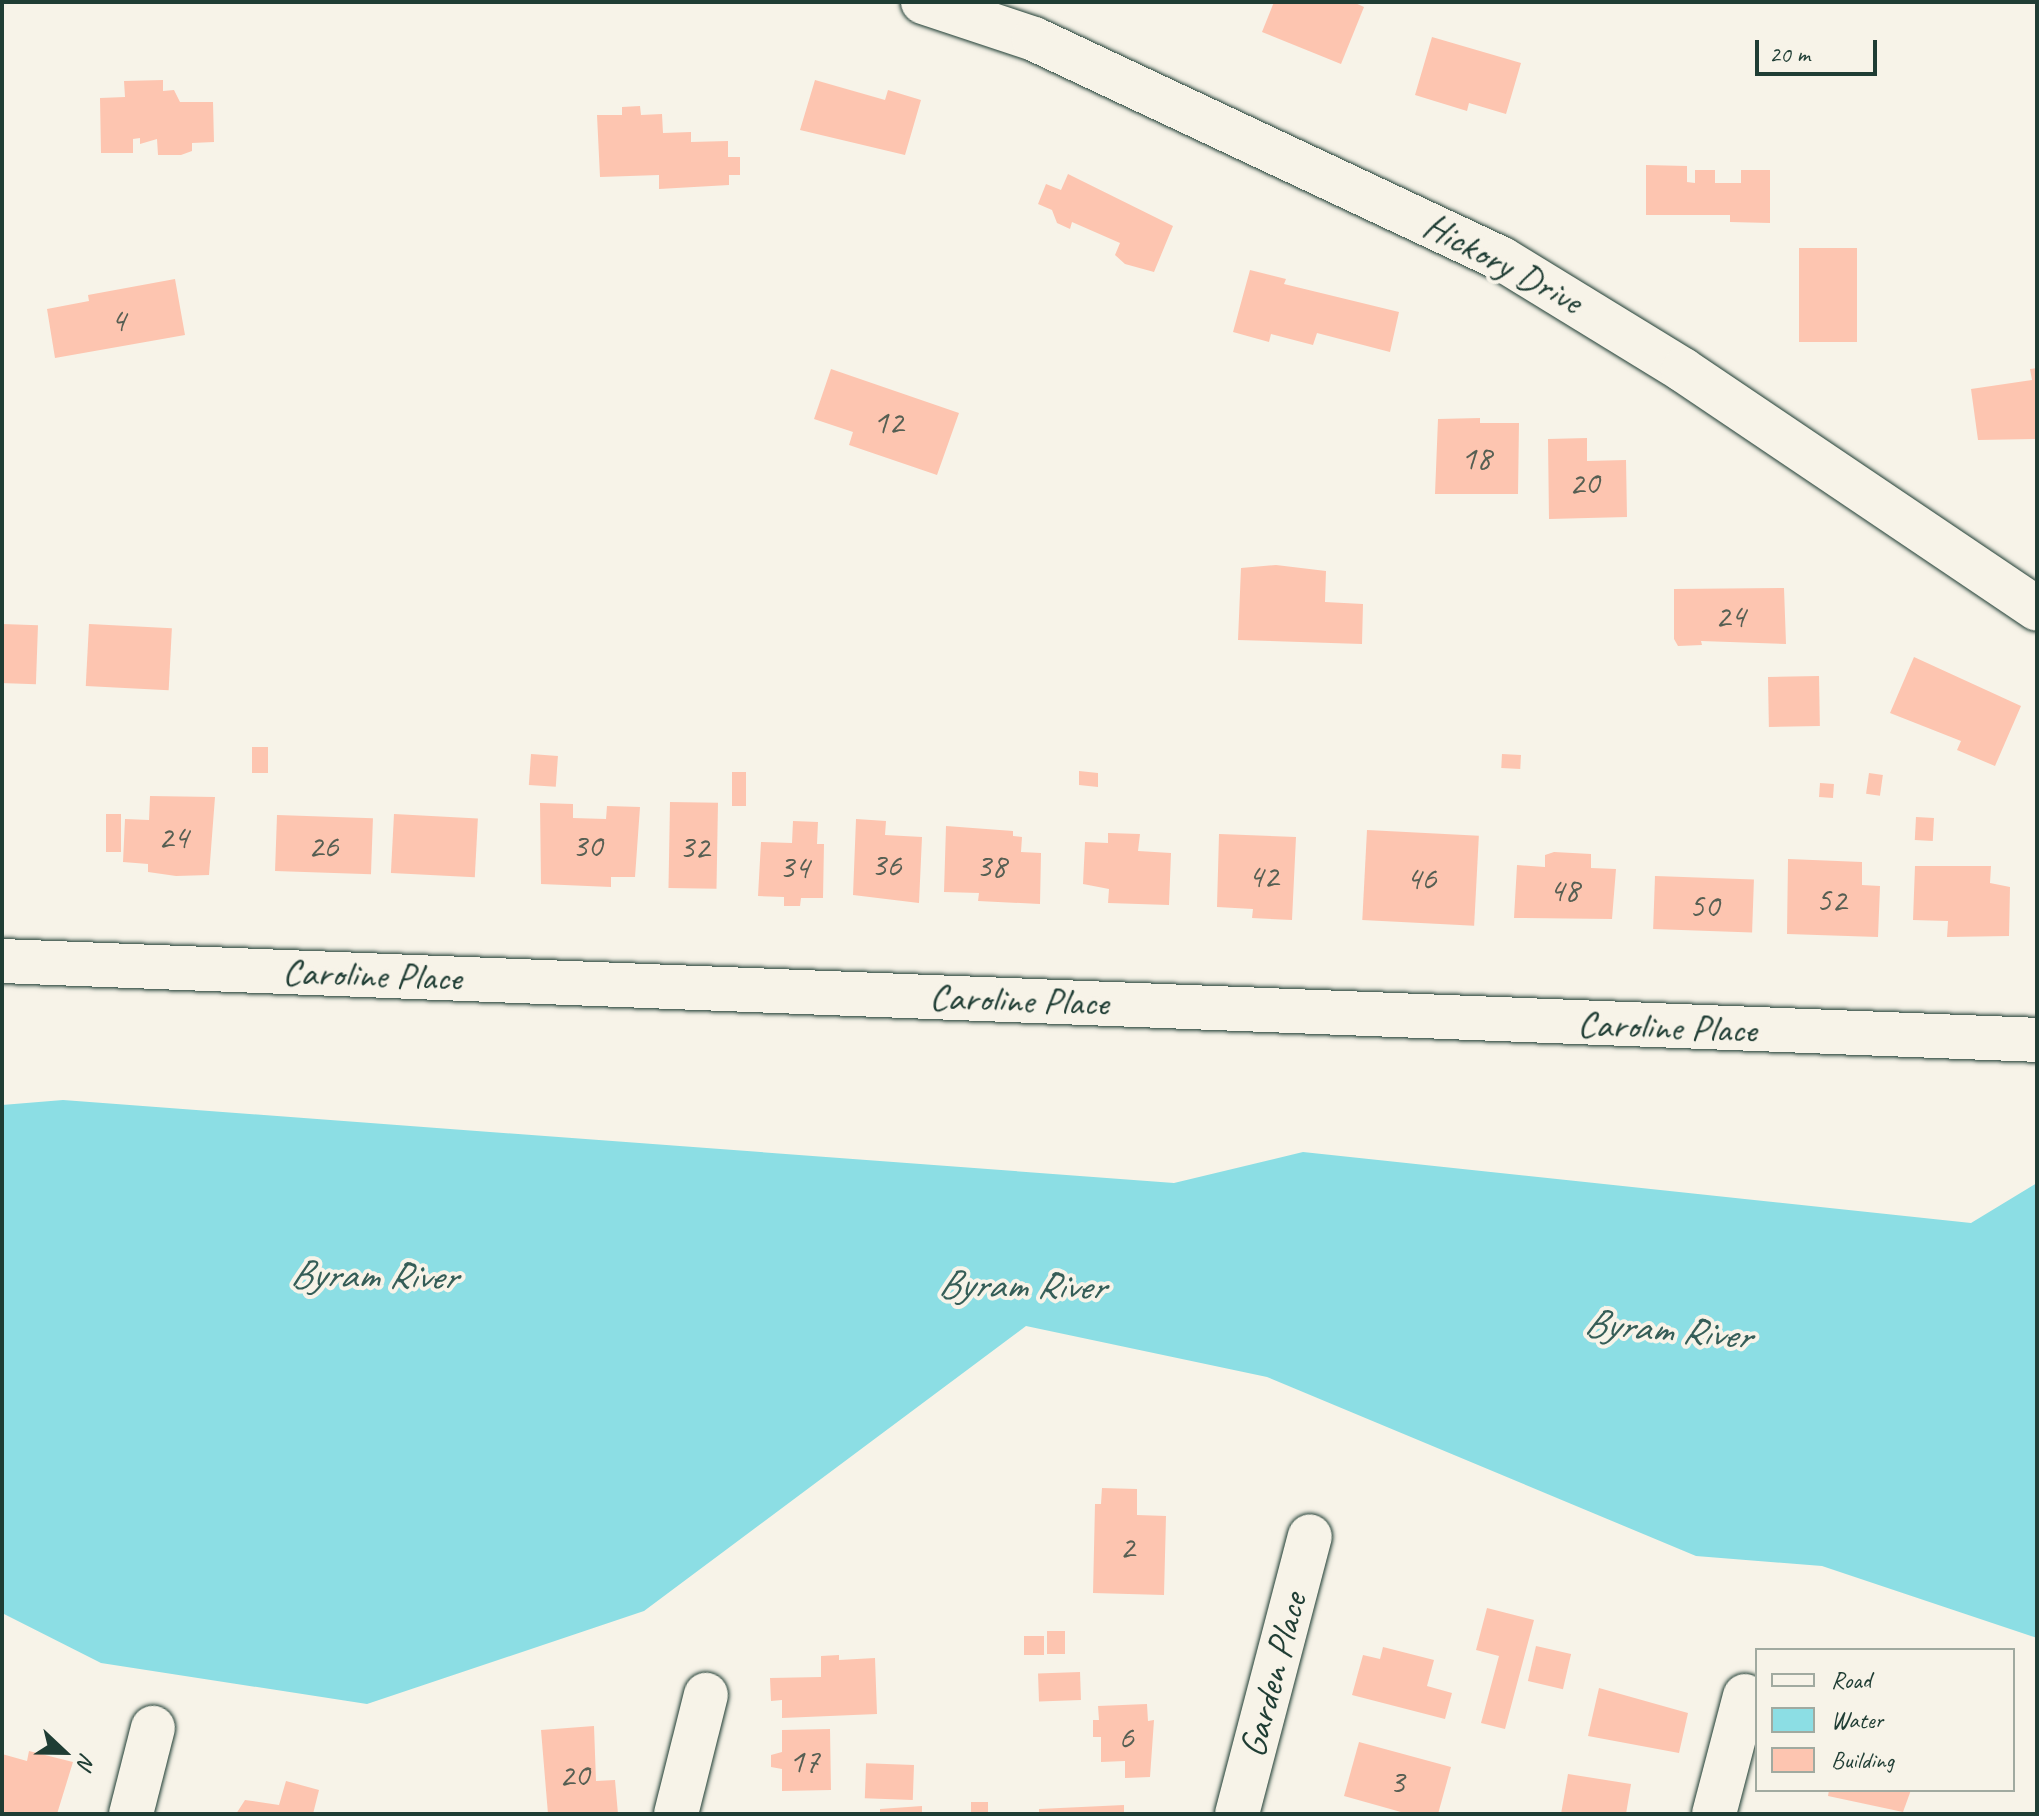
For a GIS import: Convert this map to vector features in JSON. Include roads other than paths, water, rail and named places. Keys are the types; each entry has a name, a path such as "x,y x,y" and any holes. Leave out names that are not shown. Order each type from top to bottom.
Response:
{"street":[{"name":"Hickory Drive","path":"923,2 1034,39 1502,259 1683,370 2037,609"},
{"name":"Caroline Place","path":"2,961 2037,1040"},
{"name":"Garden Place","path":"1237,1814 1310,1536"},
{"path":"676,1814 706,1695"},
{"path":"1714,1814 1745,1696"},
{"path":"131,1814 153,1728"}],"water":[{"name":"Byram River","path":"63,1100 1174,1183 1303,1152 1971,1223 2037,1183 2037,1638 1822,1566 1696,1556 1267,1377 1026,1326 644,1611 367,1704 101,1663 2,1613 2,1105"}]}
